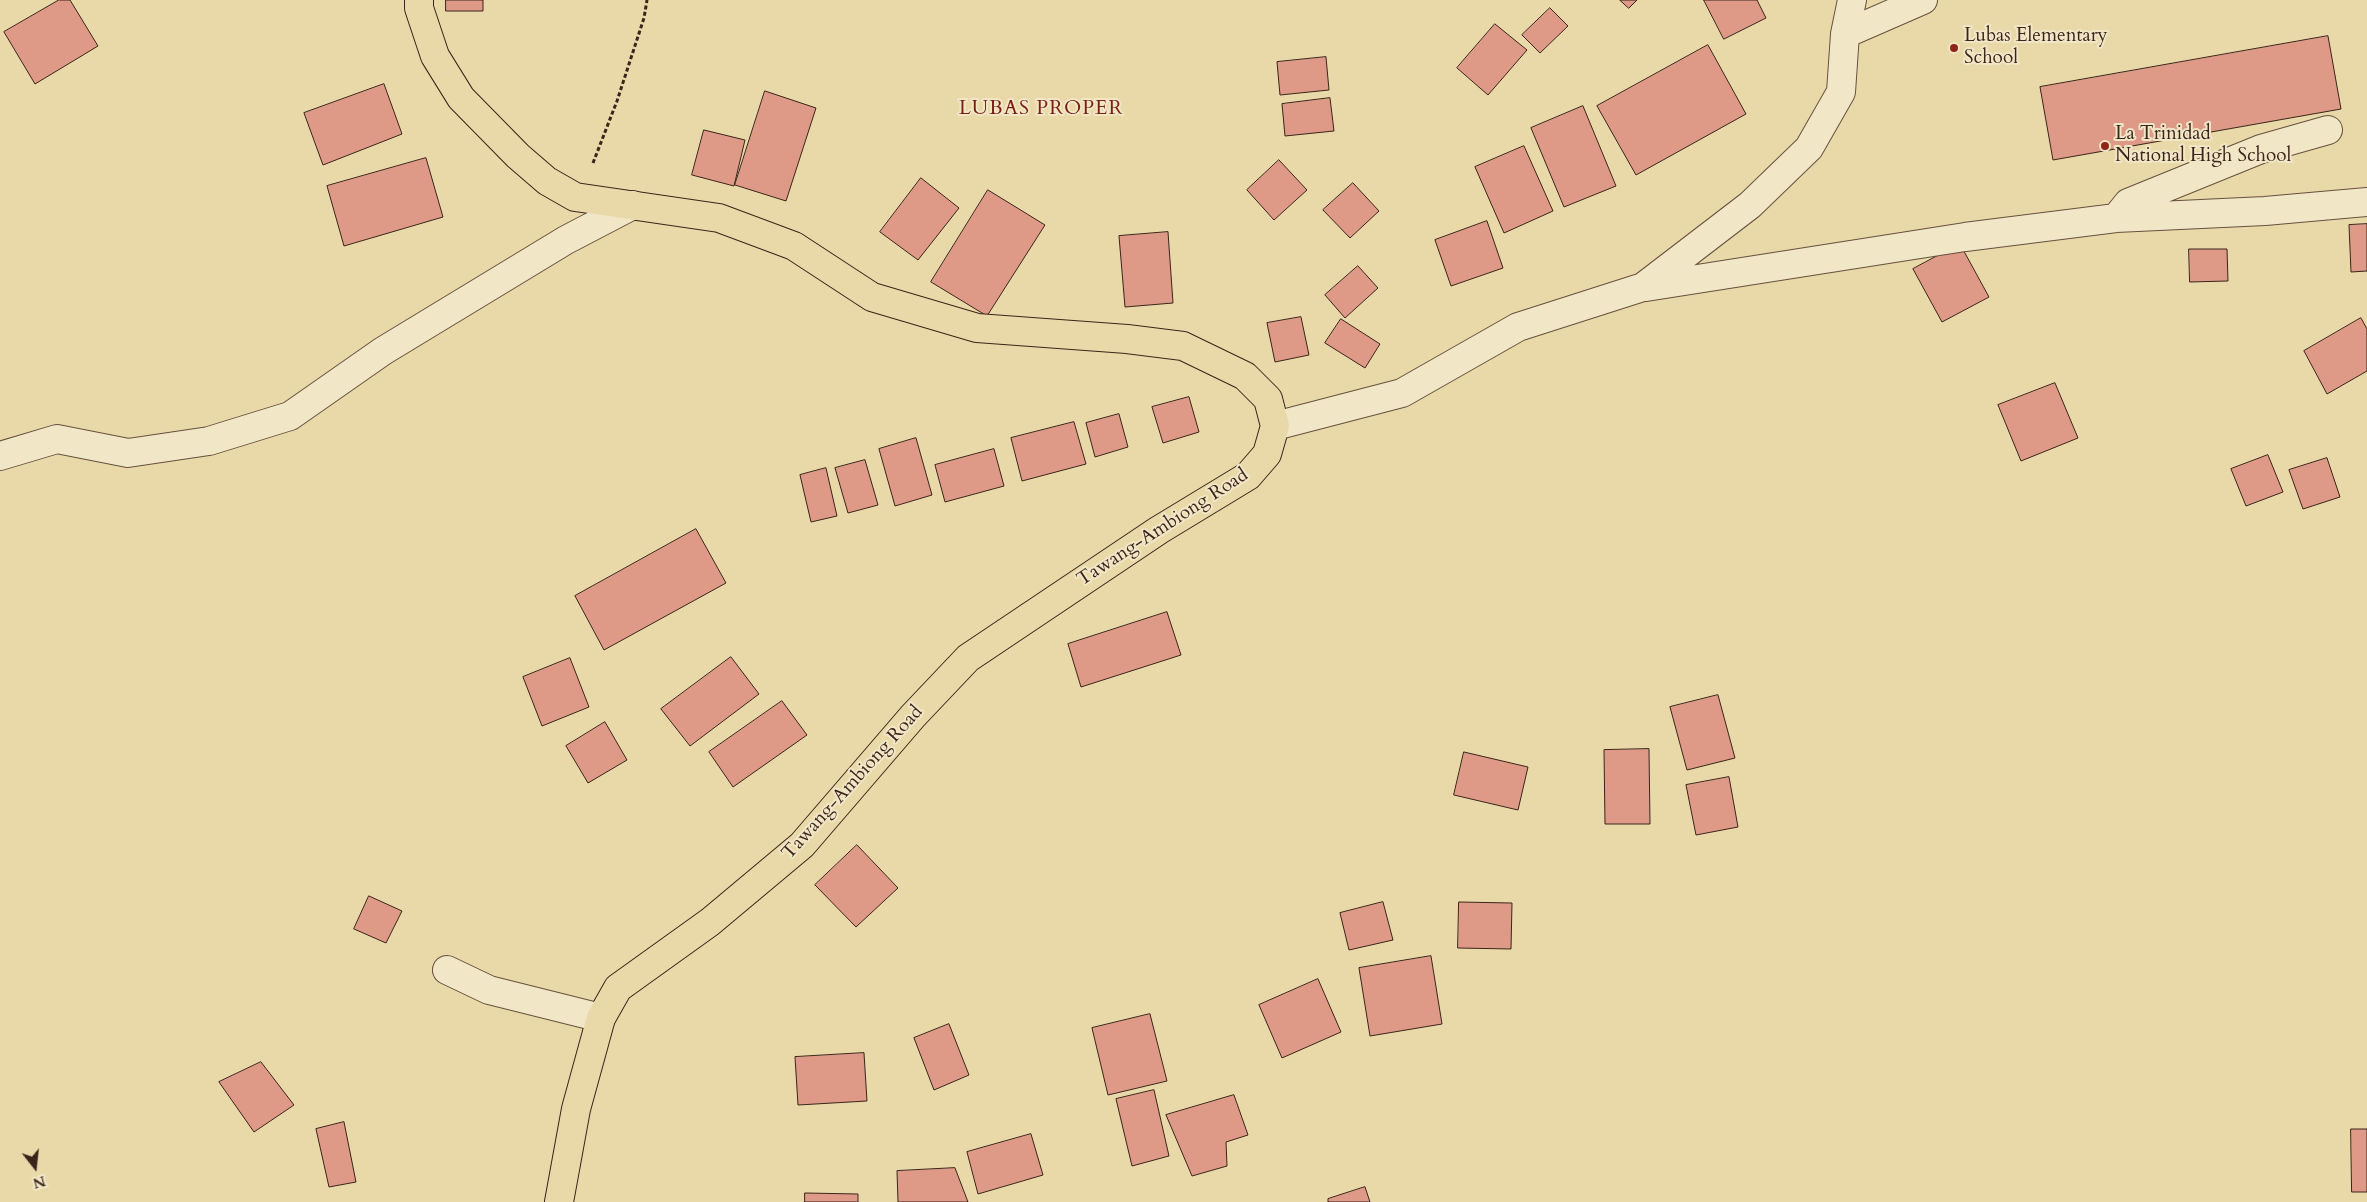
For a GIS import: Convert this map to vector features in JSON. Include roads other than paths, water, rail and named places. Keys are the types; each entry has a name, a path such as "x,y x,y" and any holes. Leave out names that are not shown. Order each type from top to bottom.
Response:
{"main road":[{"path":"419,0 419,8 435,56 461,98 518,156 547,181 575,197 720,218 794,246 872,297 978,328 1127,339 1182,346 1245,376 1268,399 1275,426"},
{"name":"Tawang-Ambiong Road","path":"559,1202 576,1109 601,1018 618,988 710,922 802,845 913,716 968,658 1159,530 1248,476 1267,454 1275,426"}],"street":[{"path":"1642,287 1750,205 1809,148 1841,92 1845,34 1852,0"},
{"path":"1845,34 1923,0"},
{"path":"2116,218 2128,203 2261,149 2328,130"},
{"path":"1275,426 1402,393 1518,327 1642,287 1965,237 2116,218 2265,211 2367,202"},
{"path":"0,456 57,439 128,453 209,441 290,416 383,351 566,240 633,205"},
{"path":"447,970 489,990 601,1018"}],"place":[{"name":"Lubas Elementary School","path":"1954,48"},
{"name":"La Trinidad National High School","path":"2105,146"}],"district":[{"name":"LUBAS PROPER","path":"1041,109"}]}
